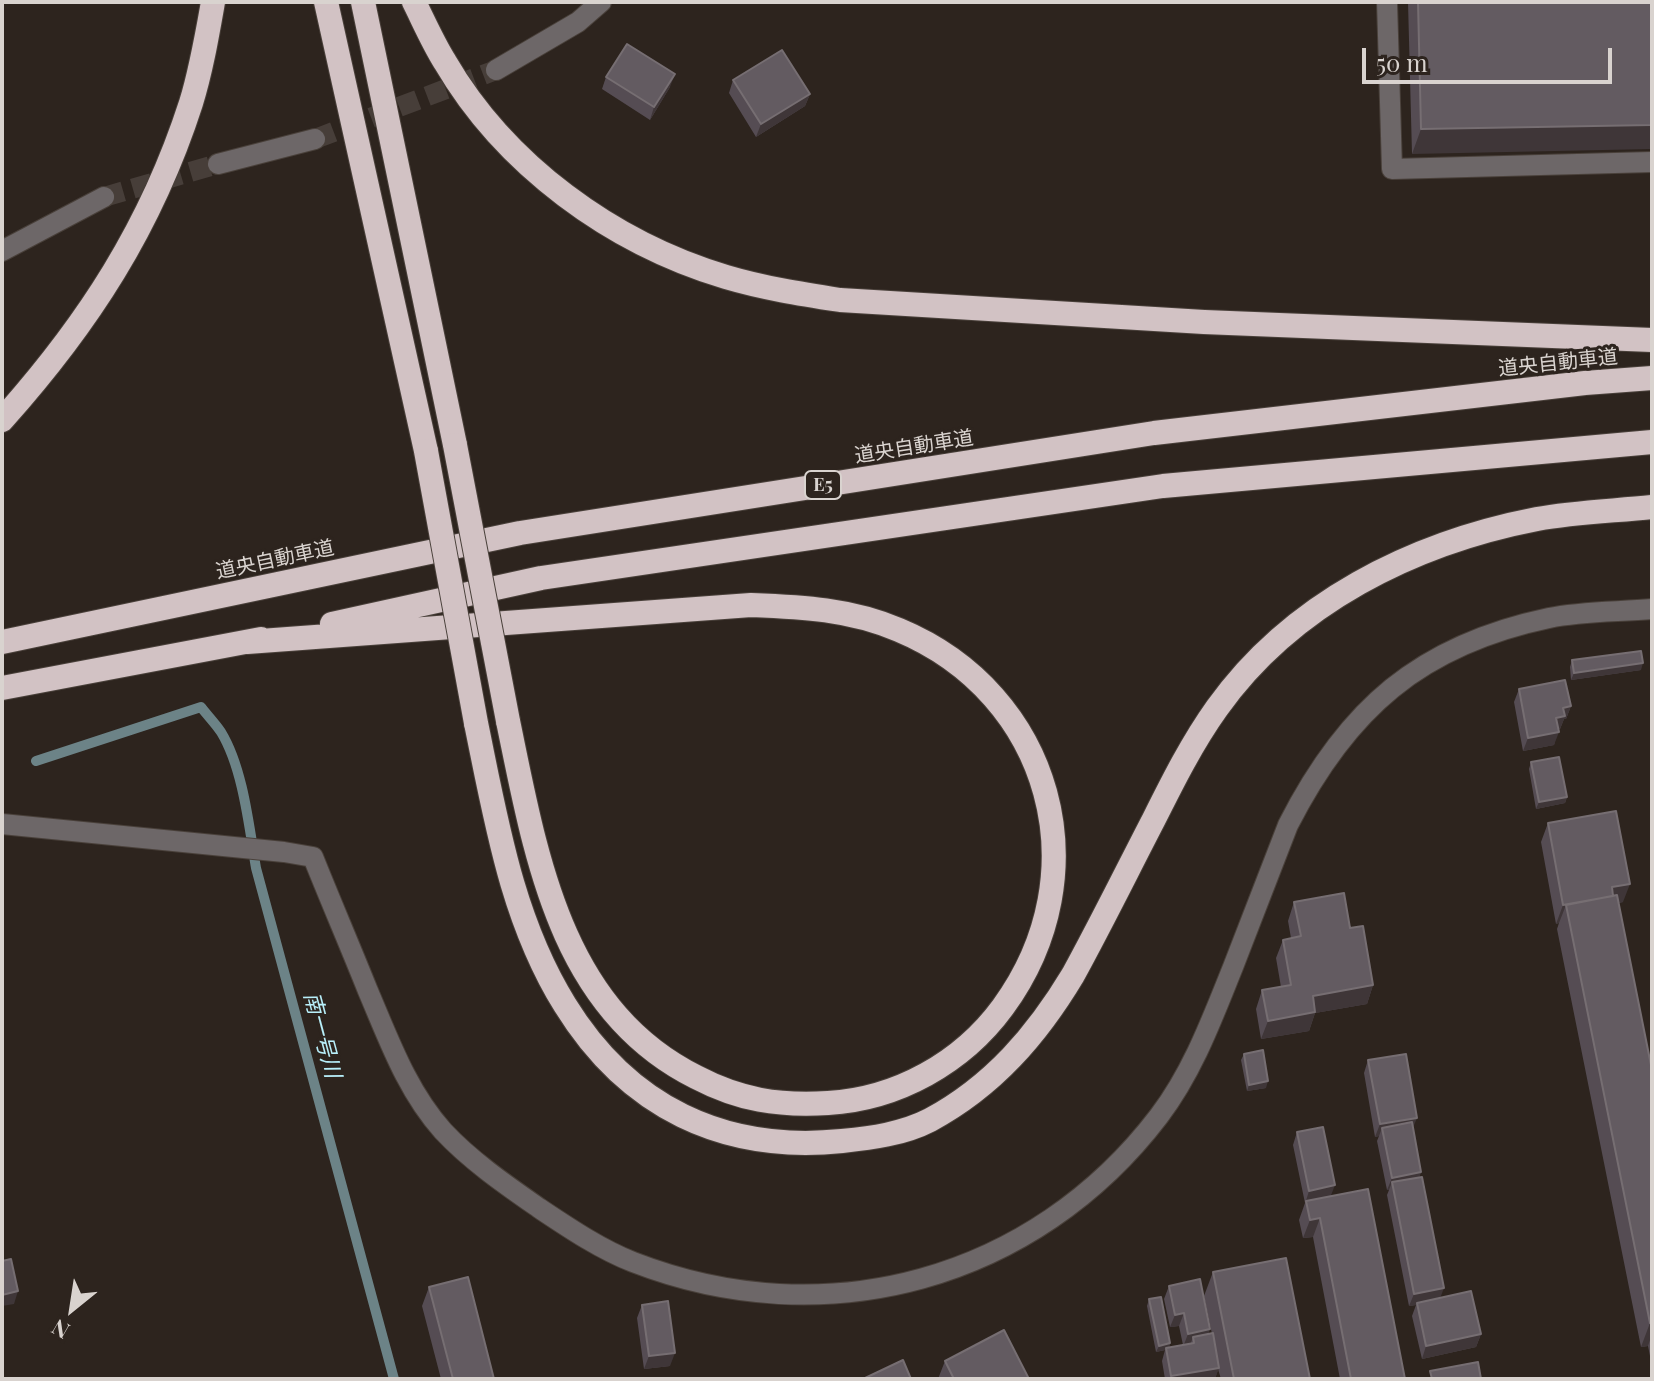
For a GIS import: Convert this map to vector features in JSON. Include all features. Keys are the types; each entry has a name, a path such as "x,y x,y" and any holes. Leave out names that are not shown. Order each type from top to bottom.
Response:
{"highway":[{"path":"2,420 75,333 142,224 168,167 192,101 213,2"},
{"path":"326,2 426,451 476,723 506,864 543,965 565,1006 591,1042 623,1077 667,1109 716,1130 785,1143 867,1139 927,1121 954,1105 980,1087 1025,1045 1053,1008 1184,761 1217,708 1251,665 1294,626 1381,570 1457,538 1541,519 1652,507"},
{"path":"247,642 751,605 815,607 849,613 901,631 949,658 978,681 1001,704 1031,750 1043,782 1053,845 1048,905 1031,958 1019,983 985,1029 937,1069 904,1086 874,1096 813,1104 783,1104 733,1095 677,1068 619,1021 597,993 560,922 538,858 508,721 455,445 363,2"},
{"path":"414,2 445,63 483,115 522,158 588,211 627,234 682,261 725,276 784,291 840,300 1204,322 1652,340"},
{"name":"道央自動車道","path":"2,642 520,533 1154,433 1652,378"},
{"path":"2,688 247,642 541,578 1163,486 1652,442"}],"street":[{"path":"496,70 578,22 601,2"},
{"path":"1387,2 1392,169 1652,162"},
{"path":"218,164 315,139"},
{"path":"2,251 104,197"},
{"path":"2,824 223,845 313,857 393,1050 415,1093 444,1131 513,1190 600,1246 632,1261 676,1276 772,1294 818,1296 904,1284 983,1258 1028,1235 1093,1187 1142,1136 1197,1054 1288,825 1306,791 1330,752 1371,706 1401,681 1465,643 1506,629 1552,618 1652,609"}],"building":[{"path":"1418,2 1652,2 1652,125 1421,129"},
{"path":"627,44 675,74 654,107 606,77"},
{"path":"782,50 810,94 761,124 733,80"},
{"path":"1641,651 1643,663 1574,673 1572,660"},
{"path":"1565,680 1571,706 1563,708 1565,716 1556,718 1559,732 1528,738 1519,689"},
{"path":"1559,757 1567,797 1539,802 1531,762"},
{"path":"1616,811 1630,884 1612,887 1613,896 1563,905 1548,823"},
{"path":"1344,893 1350,928 1363,926 1373,985 1313,996 1315,1012 1268,1021 1262,990 1291,985 1283,940 1301,936 1294,902"},
{"path":"1617,895 1652,1070 1650,1323 1566,905"},
{"path":"1263,1050 1268,1081 1249,1085 1244,1054"},
{"path":"1406,1054 1417,1118 1380,1124 1368,1060"},
{"path":"1412,1122 1421,1172 1392,1178 1382,1128"},
{"path":"1323,1127 1335,1185 1309,1191 1297,1132"},
{"path":"1422,1177 1444,1288 1414,1294 1392,1182"},
{"path":"1368,1189 1405,1379 1351,1379 1320,1218 1310,1220 1306,1201"},
{"path":"1286,1258 1310,1379 1234,1379 1213,1272"},
{"path":"11,1259 18,1291 2,1295 2,1261"},
{"path":"468,1277 494,1379 453,1379 429,1287"},
{"path":"1200,1279 1210,1329 1188,1334 1184,1313 1175,1315 1169,1286"},
{"path":"1471,1291 1481,1334 1426,1346 1417,1303"},
{"path":"1161,1297 1170,1343 1159,1346 1149,1299"},
{"path":"668,1301 675,1353 649,1356 642,1305"},
{"path":"1004,1330 1029,1379 954,1379 945,1361"},
{"path":"1213,1333 1219,1368 1171,1376 1166,1348 1194,1343 1193,1337"},
{"path":"903,1360 911,1379 863,1379"},
{"path":"1478,1362 1481,1379 1432,1379 1430,1371"}],"waterway":[{"name":"南一号川","path":"36,761 201,707 221,732 240,780 256,868 394,1379"}],"tunnel":[{"path":"315,139 496,70"},
{"path":"104,197 218,164"}]}
